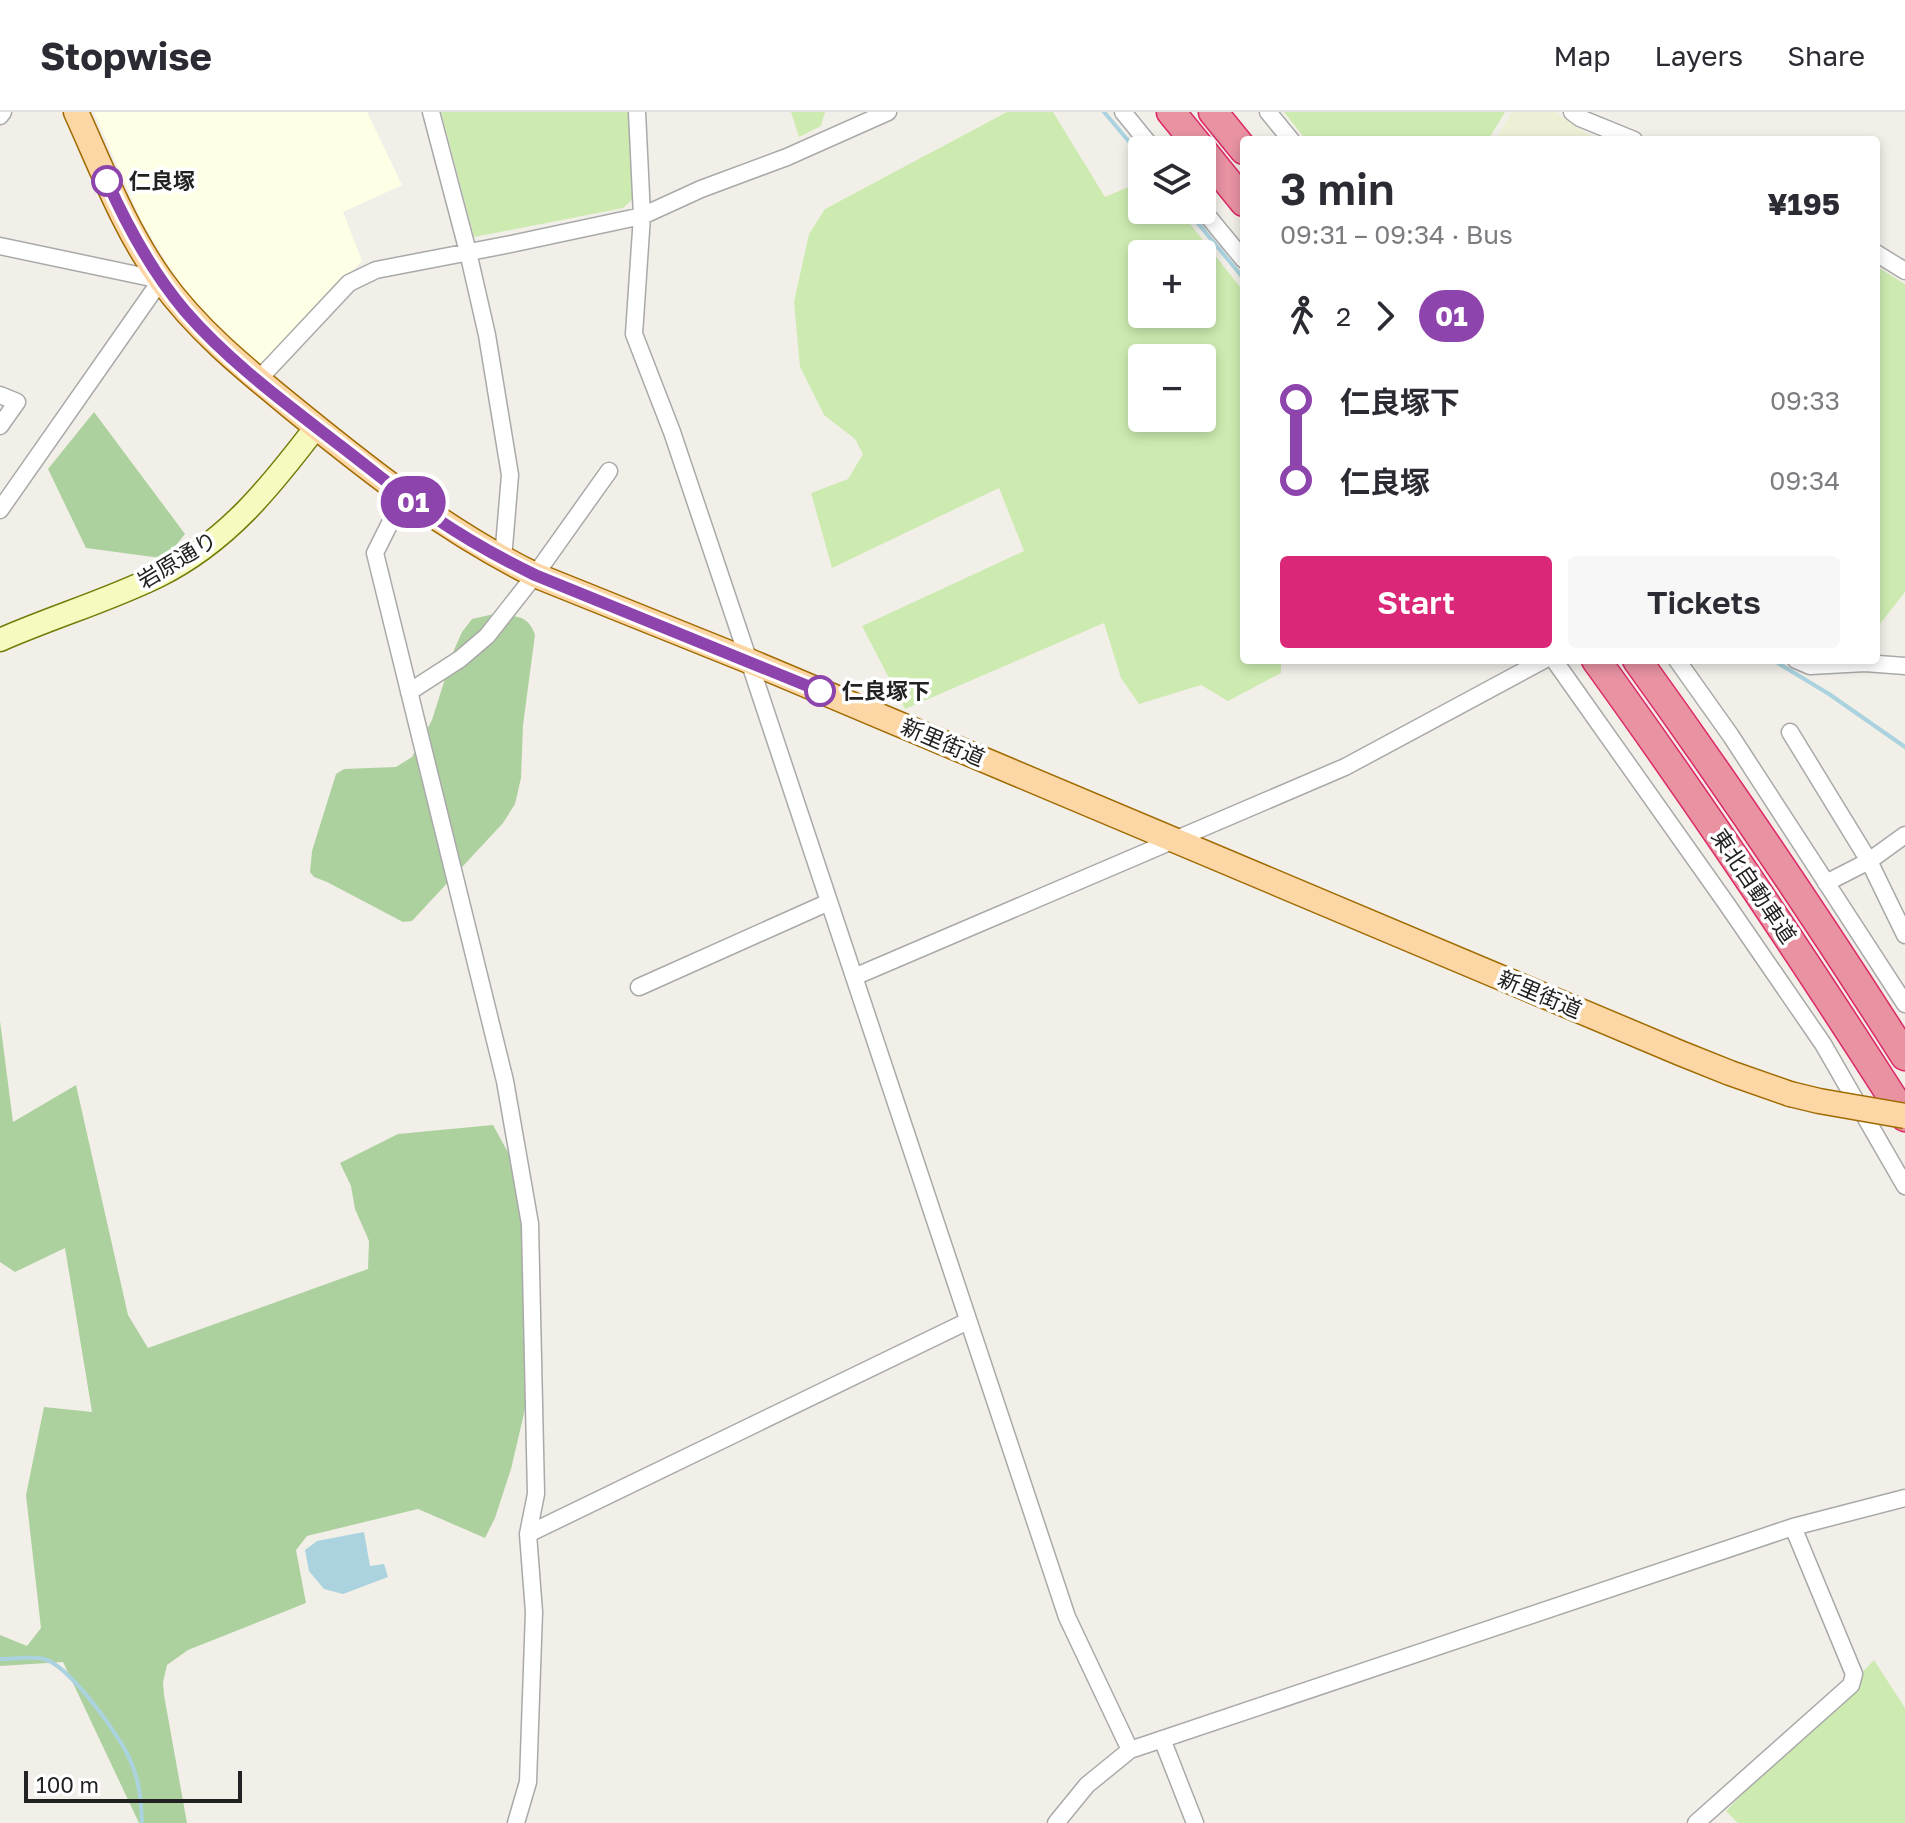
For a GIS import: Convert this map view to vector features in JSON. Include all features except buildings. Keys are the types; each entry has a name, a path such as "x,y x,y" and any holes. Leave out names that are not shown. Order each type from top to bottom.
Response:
{"highway":[{"path":"1171,112 1191,136"},
{"path":"1213,112 1240,145"},
{"path":"1216,167 1240,197"},
{"name":"東北自動車道","path":"1599,664 1747,874 1905,1117"},
{"name":"東北自動車道","path":"1640,664 1765,843 1905,1056"}],"main road":[{"name":"新里街道","path":"76,112 126,224 161,280 185,311 258,380 407,498 459,534 503,559 1680,1053 1790,1094 1905,1117"}],"street":[{"path":"431,112 487,335 510,475 503,559"},
{"path":"637,112 642,216 634,334 672,432 1067,1617 1130,1750"},
{"path":"258,380 349,283 376,270 642,216 888,112"},
{"path":"1123,112 1143,136"},
{"path":"1268,112 1288,136"},
{"path":"1572,112 1624,136"},
{"path":"1214,224 1240,255"},
{"path":"0,246 161,280 0,510"},
{"path":"1880,255 1905,271"},
{"path":"0,395 17,402 0,426"},
{"name":"岩原通り","path":"0,640 161,574 212,541 255,503 316,427"},
{"path":"409,692 460,659 495,626 609,471"},
{"path":"407,498 392,519 375,553 505,1081 530,1224 536,1494 528,1534 534,1612 528,1782 516,1823"},
{"path":"854,977 1345,767 1537,664"},
{"path":"1557,664 1823,1044 1905,1186"},
{"path":"1680,664 1731,736 1905,1004"},
{"path":"1805,664 1847,664"},
{"path":"1878,664 1905,666"},
{"path":"1790,732 1869,861 1905,935"},
{"path":"1826,883 1869,861 1905,835"},
{"path":"639,987 829,902"},
{"path":"528,1534 968,1321"},
{"path":"1056,1823 1087,1785 1130,1750 1793,1527 1905,1498"},
{"path":"1696,1823 1851,1685 1854,1674 1793,1527"},
{"path":"1162,1739 1195,1823"}],"shaded area":[{"path":"94,112 367,112 402,185 343,212 362,261 257,367 192,303 143,224"},
{"path":"1512,112 1555,112 1593,136 1497,136"}],"green space":[{"path":"441,112 634,112 638,194 623,208 474,237"},
{"path":"791,112 825,112 821,126 799,137"},
{"path":"1007,112 1053,112 1105,197 1128,187 1128,224 1190,224 1203,240 1128,240 1128,328 1216,328 1216,257 1240,287 1240,664 1281,664 1281,673 1228,701 1201,685 1139,704 1121,678 1104,623 905,709 862,626 1024,551 999,488 832,568 811,493 848,479 863,454 855,439 824,415 800,367 794,302 809,234 825,209"},
{"path":"1284,112 1505,112 1490,136 1303,136"},
{"path":"1880,268 1905,284 1905,592 1880,624"},
{"path":"94,412 185,534 161,558 86,548 48,469"},
{"path":"494,614 524,619 535,635 523,725 521,778 515,804 503,823 412,921 403,922 314,877 310,872 312,851 336,774 344,769 396,767 412,757 432,720 462,632 472,619"},
{"path":"0,1021 13,1122 76,1085 128,1315 148,1348 368,1269 369,1241 340,1163 398,1134 493,1125 515,1165 532,1257 529,1392 511,1469 495,1518 485,1538 418,1509 307,1536 296,1550 306,1603 188,1650 167,1665 164,1695 187,1823 139,1823 63,1662 0,1666 0,1635 27,1646 41,1628 26,1495 44,1407 92,1412 65,1248 15,1272 0,1262"},
{"path":"1874,1660 1905,1708 1905,1823 1738,1823 1726,1811"}],"water":[{"path":"364,1532 370,1566 384,1564 388,1577 343,1594 324,1589 309,1571 305,1550 317,1541"}],"waterway":[{"path":"1104,112 1128,140"},
{"path":"1199,224 1240,274"},
{"path":"1780,664 1905,747"},
{"path":"0,1659 44,1659 55,1664 80,1688 106,1720 131,1762 138,1785 142,1823"}],"bus line":[{"name":"01","path":"107,181 141,250 185,311 258,380 407,498 459,534 535,575 820,691"}],"place":[{"name":"仁良塚","path":"107,181"},
{"name":"仁良塚下","path":"820,691"}]}
